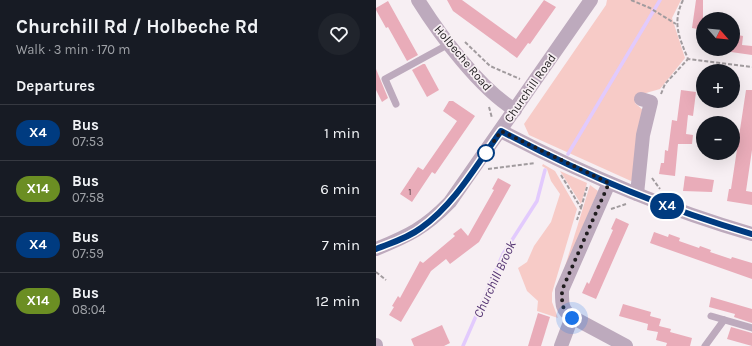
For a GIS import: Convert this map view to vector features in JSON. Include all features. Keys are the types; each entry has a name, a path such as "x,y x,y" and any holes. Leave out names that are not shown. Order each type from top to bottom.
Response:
{"street":[{"name":"Holbeche Road","path":"418,0 455,41 494,96 514,110"},
{"name":"Churchill Road","path":"376,249 408,236 426,224 450,202 591,0"},
{"path":"641,196 640,163 646,100"},
{"path":"501,131 609,183 704,220 752,234"},
{"path":"609,183 562,290 562,305 565,313 572,318 626,346"},
{"path":"561,346 572,318"}],"lane":[{"path":"396,104 385,79 455,41"},
{"path":"711,316 752,328"},
{"path":"705,346 724,320"}],"path":[{"path":"631,0 650,8 676,24"},
{"path":"683,0 679,9 676,24 688,59"},
{"path":"455,41 490,66 521,80"},
{"path":"688,59 752,67"},
{"path":"646,100 657,104 665,84 688,59"},
{"path":"473,171 542,162"},
{"path":"640,163 662,192"},
{"path":"581,208 591,174"},
{"path":"595,215 641,196"},
{"path":"376,272 386,280"}],"shaded area":[{"path":"607,0 681,0 672,18 685,58 660,89 639,95 635,103 644,111 635,178 631,181 529,135 524,124 606,5"},
{"path":"543,164 555,171 577,209 552,293 552,302 558,318 537,311 538,301 527,291 518,268 527,262 534,246 551,222 560,194 551,181 547,169 542,166"},
{"path":"560,171 587,183 581,204"},
{"path":"590,185 598,191 563,273"}],"building":[{"path":"447,0 462,0 516,39 544,0 556,7 530,44 528,43 517,58 453,11"},
{"path":"696,0 703,0 703,12 696,12 696,29 692,28"},
{"path":"388,1 418,55 407,61 388,27 386,28 376,10 376,8"},
{"path":"740,35 743,36 742,45 752,46 752,55 740,53"},
{"path":"425,64 439,90 427,97 412,70"},
{"path":"376,69 388,98 382,102 376,90"},
{"path":"681,90 696,92 693,116 688,115 686,134 693,135 692,144 678,144 675,176 659,174 661,163 664,163 665,150 668,151 672,120 677,121"},
{"path":"746,90 752,90 752,150 746,191 752,192 752,205 727,201 729,189 731,189 735,160 740,160 740,130"},
{"path":"449,101 453,101 475,116 435,174 432,172 412,202 400,194 418,167 423,170 457,121 443,111"},
{"path":"685,176 714,180 712,192 683,191"},
{"path":"498,178 511,185 479,242 450,264 446,259 431,271 401,322 389,315 394,307 392,306 398,296 400,298 420,261 423,263 455,236 453,234 461,228 468,236 494,190 492,189"},
{"path":"616,218 629,224 596,299 582,293 587,282 589,284 613,230 611,229"},
{"path":"654,232 668,237 669,234 680,238 679,241 699,248 700,246 711,250 710,252 731,259 732,257 752,263 752,279 650,243"},
{"path":"711,297 752,309 752,323 734,317 735,314 709,307"},
{"path":"623,304 651,312 650,316 661,319 659,326 671,329 670,332 692,338 690,346 666,346 667,343 656,340 658,332 647,330 648,324 619,316"},
{"path":"538,313 550,317 541,346 528,346"},
{"path":"442,325 450,343 444,346 414,346 411,339"},
{"path":"731,327 752,333 752,346 727,339"}],"waterway":[{"name":"Churchill Brook","path":"568,154 660,0"},
{"name":"Churchill Brook","path":"463,346 503,254 537,201 545,170"}],"bus line":[{"name":"X4","path":"376,249 414,232 436,216 450,202 501,131 609,183 704,220 752,234"}],"route":[{"path":"486,153 501,131 609,183 562,290 562,305 565,313 572,318"}]}
